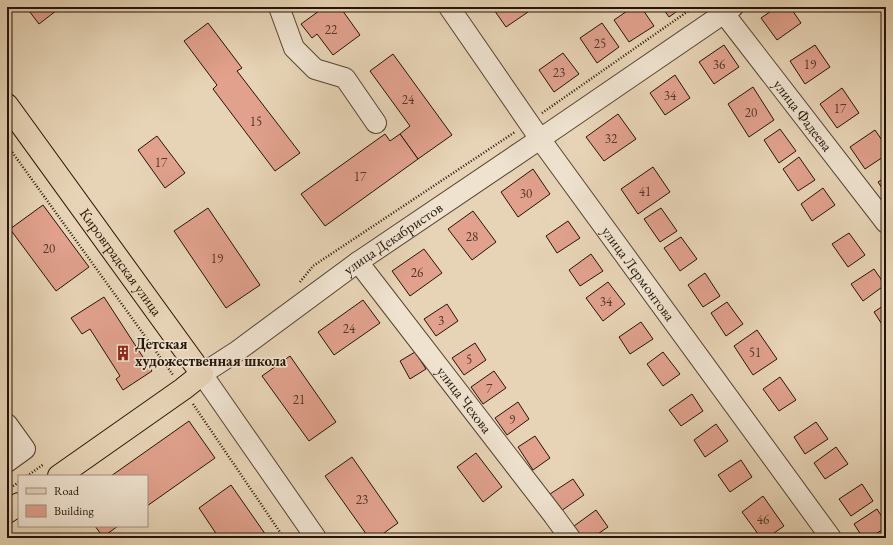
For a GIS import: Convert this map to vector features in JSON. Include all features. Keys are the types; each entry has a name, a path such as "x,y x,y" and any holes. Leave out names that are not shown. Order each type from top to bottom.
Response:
{"main road":[{"name":"Кировградская улица","path":"7,105 202,374"},
{"name":"улица Декабристов","path":"60,475 202,374"},
{"path":"7,512 18,505"}],"street":[{"path":"279,7 294,48 314,69 345,78 376,124"},
{"name":"улица Лермонтова","path":"449,7 540,139 831,538"},
{"name":"улица Декабристов","path":"202,374 236,352 358,262 540,139 725,9"},
{"name":"улица Фадеева","path":"725,9 886,223"},
{"name":"улица Чехова","path":"358,262 570,538"},
{"name":"Кировградская улица","path":"202,374 316,538"},
{"path":"7,424 25,449 7,462"}],"path":[{"path":"7,145 183,389 284,538"}],"building":[{"path":"26,7 61,7 39,24"},
{"path":"316,7 340,7 360,35 333,55 317,34 312,38 301,24 319,11"},
{"path":"492,7 525,7 528,12 506,27"},
{"path":"633,7 641,7 654,26 629,42 614,20"},
{"path":"662,7 683,7 669,17"},
{"path":"777,7 790,7 801,23 777,40 761,18"},
{"path":"208,23 242,68 237,71 300,153 275,171 213,89 217,85 184,41"},
{"path":"602,23 619,47 597,63 580,38"},
{"path":"724,45 739,67 714,84 699,62"},
{"path":"815,45 830,67 805,84 790,61"},
{"path":"563,53 579,74 554,92 539,70"},
{"path":"393,54 452,135 418,159 400,134 410,126 370,71"},
{"path":"675,75 690,98 665,115 650,93"},
{"path":"753,87 774,120 749,137 728,104"},
{"path":"842,88 859,113 837,128 820,104"},
{"path":"618,114 636,139 604,161 586,137"},
{"path":"780,129 796,151 779,163 764,140"},
{"path":"875,130 886,146 886,155 865,169 850,147"},
{"path":"385,134 390,141 400,134 418,159 325,226 301,194"},
{"path":"157,136 185,173 165,188 138,150"},
{"path":"799,157 815,180 798,191 783,169"},
{"path":"653,167 670,192 638,214 621,189"},
{"path":"533,169 550,194 518,217 501,192"},
{"path":"886,177 886,194 878,182"},
{"path":"823,188 835,205 812,221 801,204"},
{"path":"43,205 89,267 56,291 10,229"},
{"path":"208,208 260,285 226,308 174,231"},
{"path":"661,208 677,231 660,242 644,219"},
{"path":"473,211 496,242 472,260 448,229"},
{"path":"568,221 580,238 557,253 546,236"},
{"path":"849,233 865,255 848,267 832,244"},
{"path":"681,237 697,259 680,271 664,248"},
{"path":"424,249 442,273 410,296 392,271"},
{"path":"591,254 603,271 580,286 569,270"},
{"path":"874,269 885,285 863,301 851,284"},
{"path":"705,273 720,296 703,307 688,285"},
{"path":"608,282 625,304 603,321 586,298"},
{"name":"Детская художественная школа","path":"104,297 152,371 123,390 116,379 120,376 90,329 82,334 71,318"},
{"path":"363,300 380,323 334,355 318,332"},
{"path":"727,302 743,324 726,336 711,313"},
{"path":"447,304 458,321 436,336 424,319"},
{"path":"886,304 886,329 885,329 874,312"},
{"path":"641,322 653,339 630,354 619,337"},
{"path":"757,330 777,359 753,375 734,346"},
{"path":"475,343 486,360 464,375 452,358"},
{"path":"415,352 426,369 410,379 400,361"},
{"path":"663,352 680,374 663,386 647,364"},
{"path":"290,356 336,422 309,441 262,376"},
{"path":"494,371 506,388 483,404 471,387"},
{"path":"780,377 796,400 779,411 763,389"},
{"path":"692,394 703,411 681,426 669,410"},
{"path":"518,402 529,419 507,435 495,418"},
{"path":"189,421 215,458 148,505 148,475 112,475"},
{"path":"816,422 828,439 805,454 794,437"},
{"path":"716,424 728,441 705,457 694,440"},
{"path":"535,436 550,458 533,470 518,447"},
{"path":"836,447 848,464 825,479 814,463"},
{"path":"476,453 502,487 483,502 457,467"},
{"path":"352,457 398,523 377,538 369,538 325,476"},
{"path":"741,460 752,477 730,492 718,475"},
{"path":"573,479 584,495 561,511 550,494"},
{"path":"862,484 873,501 851,516 839,499"},
{"path":"231,485 268,538 219,538 199,508"},
{"path":"763,496 784,526 767,538 761,538 742,512"},
{"path":"877,509 886,523 886,527 870,538 863,538 854,524"},
{"path":"596,510 608,527 592,538 582,538 574,526"},
{"path":"96,527 117,527 103,537"}],"place":[{"name":"Детская художественная школа","path":"123,353"}]}
